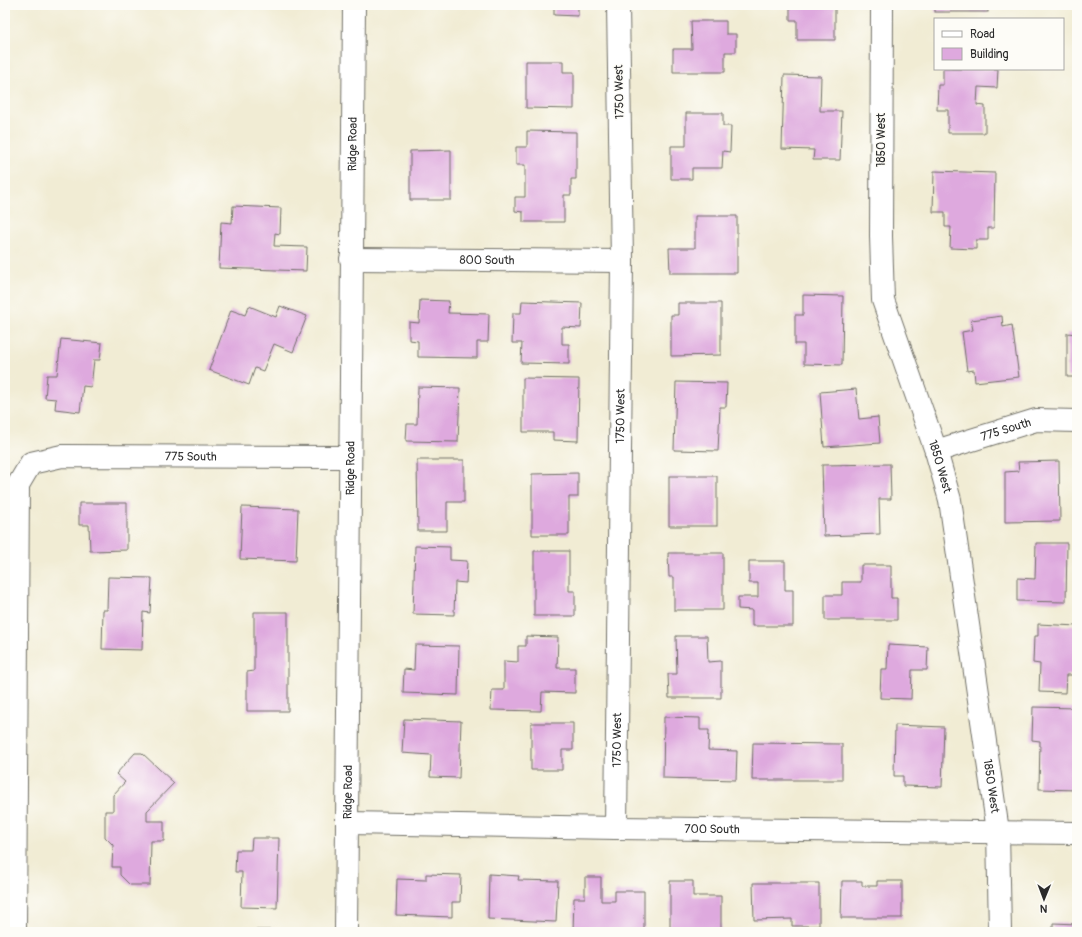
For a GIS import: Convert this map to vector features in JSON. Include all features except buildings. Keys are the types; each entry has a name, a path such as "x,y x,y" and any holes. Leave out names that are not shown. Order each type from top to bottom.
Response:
{"street":[{"name":"Ridge Road","path":"346,932 354,5"},
{"name":"1750 West","path":"616,828 622,261 618,5"},
{"name":"1850 West","path":"882,5 881,236 883,300 936,451 950,500 998,832 1000,932"},
{"name":"800 South","path":"351,259 622,261"},
{"name":"775 South","path":"936,451 1036,420 1077,421"},
{"name":"775 South","path":"15,932 18,485 31,463 62,456 350,457"},
{"name":"700 South","path":"348,822 616,828 1077,832"}]}
